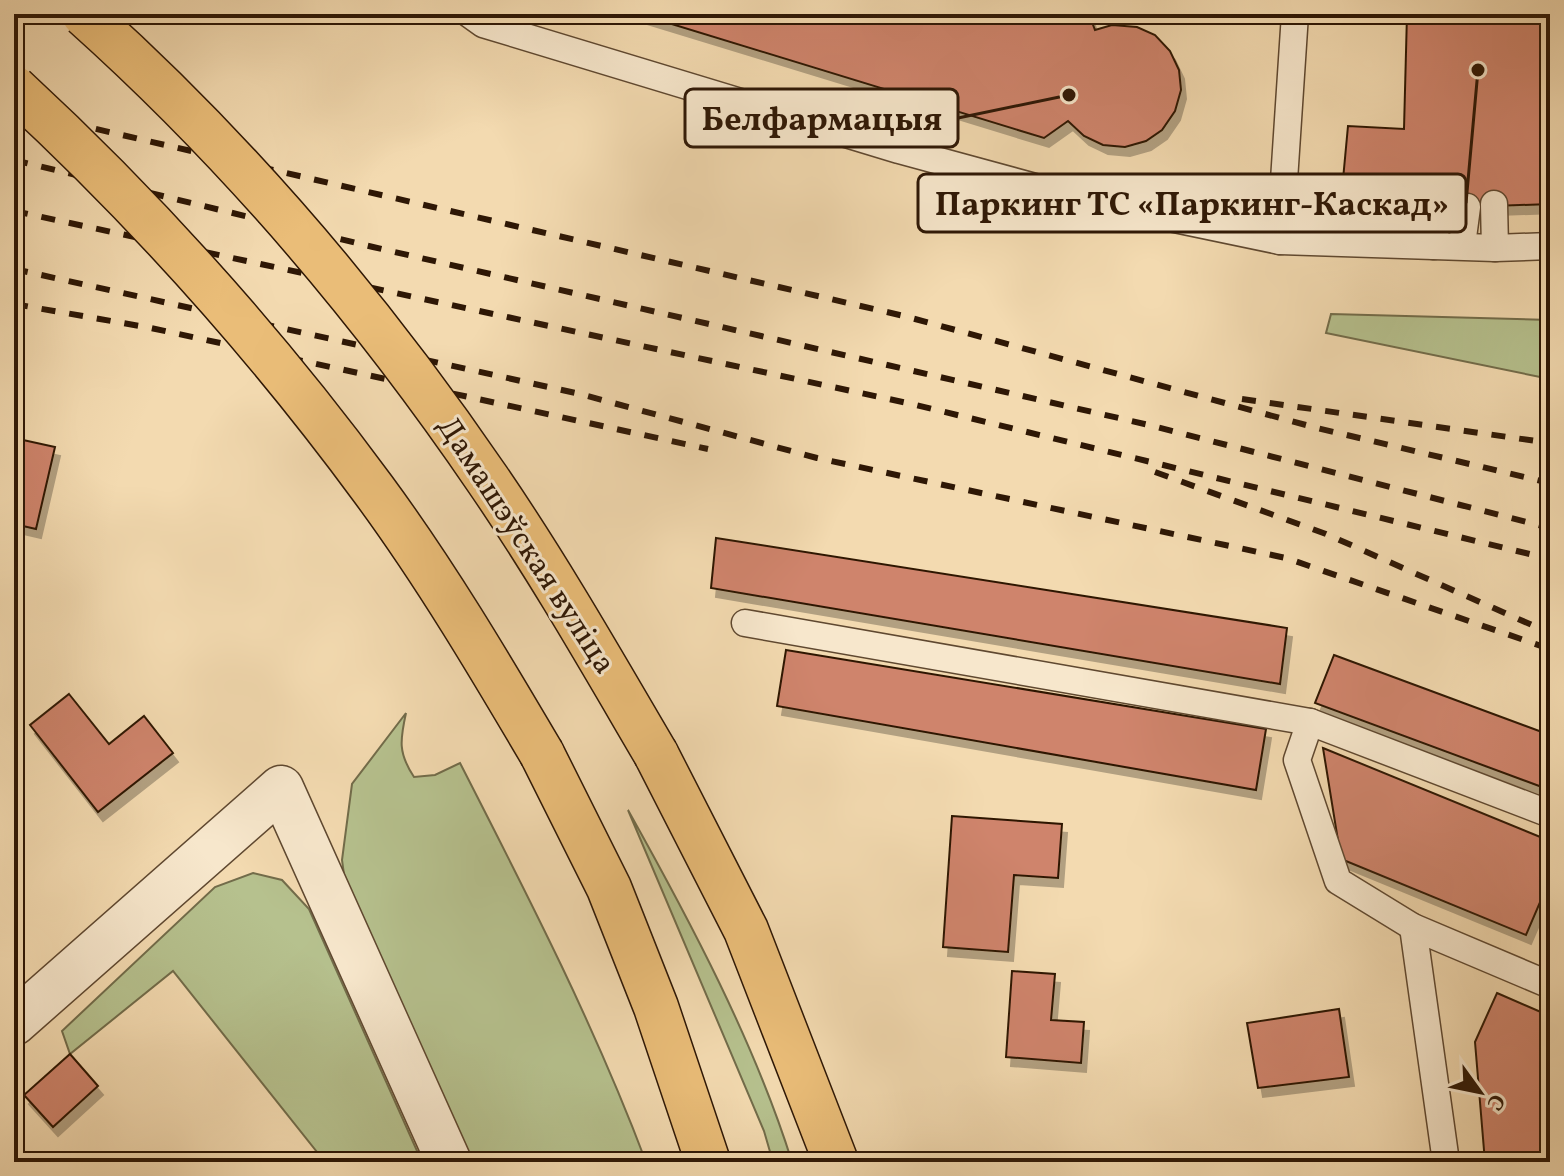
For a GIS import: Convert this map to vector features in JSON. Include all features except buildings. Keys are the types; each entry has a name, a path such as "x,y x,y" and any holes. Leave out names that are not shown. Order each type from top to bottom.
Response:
{"main road":[{"name":"Дамашэўская вуліца","path":"84,14 144,68 254,180 334,274 488,480 578,621 656,754 746,930 836,1162"},
{"path":"14,88 170,245 281,370 374,490 461,617 542,754 609,888 656,1007 708,1162"}],"street":[{"path":"14,1023 281,788 449,1162"}],"lane":[{"path":"469,14 483,24 914,154 1079,199 1280,241 1495,248 1550,246"},
{"path":"1280,241 1295,14"},
{"path":"1423,244 1425,204"},
{"path":"1494,204 1495,248"},
{"path":"1462,245 1467,207"},
{"path":"745,623 1310,722 1550,814"},
{"path":"1310,722 1297,760 1338,881 1413,927 1550,985"},
{"path":"1413,927 1446,1162"}],"green space":[{"path":"1331,314 1550,320 1550,379 1326,333"},
{"path":"406,713 402,746 405,761 414,777 435,775 460,763 582,1010 646,1162 469,1162 345,882 342,860 352,784"},
{"path":"628,810 697,938 740,1027 792,1162 773,1162 764,1131"},
{"path":"253,873 282,880 309,909 422,1162 325,1162 173,971 70,1054 62,1031 215,887"}],"railway":[{"path":"14,110 904,316 1317,428 1550,483"},
{"path":"14,160 373,247 1149,425 1550,528"},
{"path":"14,211 912,404 1550,559"},
{"path":"14,269 580,394 817,458 1286,558 1550,649"},
{"path":"14,304 151,328 708,449"},
{"path":"1242,399 1550,443"},
{"path":"1155,472 1326,534 1550,633"}],"place":[{"name":"Паркинг ТС «Паркинг-Каскад»","path":"1478,70"},
{"name":"Белфармацыя","path":"1069,95"}]}
